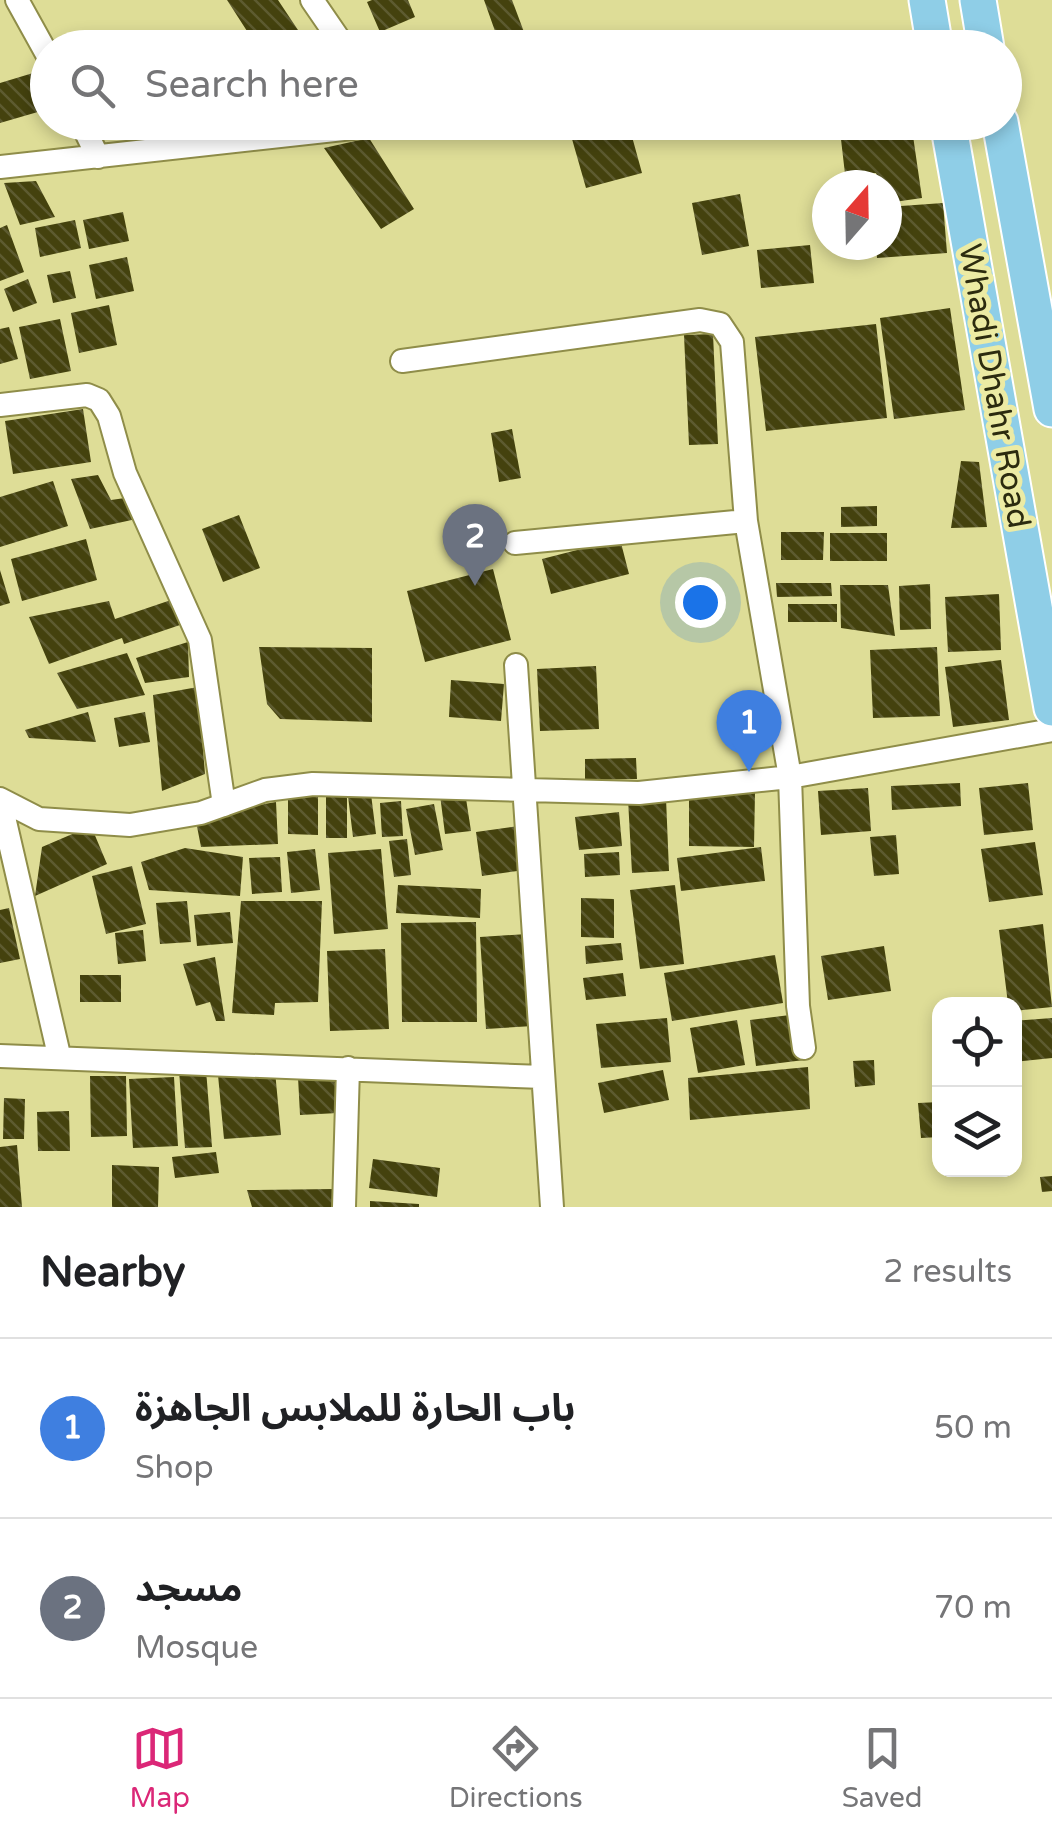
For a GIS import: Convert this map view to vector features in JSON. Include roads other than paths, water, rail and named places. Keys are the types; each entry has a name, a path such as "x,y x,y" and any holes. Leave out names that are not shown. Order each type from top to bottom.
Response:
{"main road":[{"path":"926,0 932,30"},
{"path":"978,0 983,30"},
{"name":"Whadi Dhahr Road","path":"951,140 1052,708"},
{"path":"1003,140 1052,409"}],"street":[{"path":"17,0 34,30"},
{"path":"312,0 332,30"},
{"path":"90,140 98,157"},
{"path":"0,166 249,140"},
{"path":"402,362 700,320 720,324 732,342 746,521 790,777 798,1006 804,1048"},
{"path":"0,405 86,395 99,400 109,416 125,473 200,640 224,805"},
{"path":"515,543 746,521"},
{"path":"516,665 552,1207"},
{"path":"0,800 39,819 130,825 168,820 266,790 313,784 639,793 790,777 1052,730"},
{"path":"0,800 59,1056"},
{"path":"0,1056 543,1076"},
{"path":"344,1207 348,1068"}],"place":[{"name":"مسجد","path":"475,586"},
{"name":"باب الحارة للملابس الجاهزة","path":"749,772"}]}
